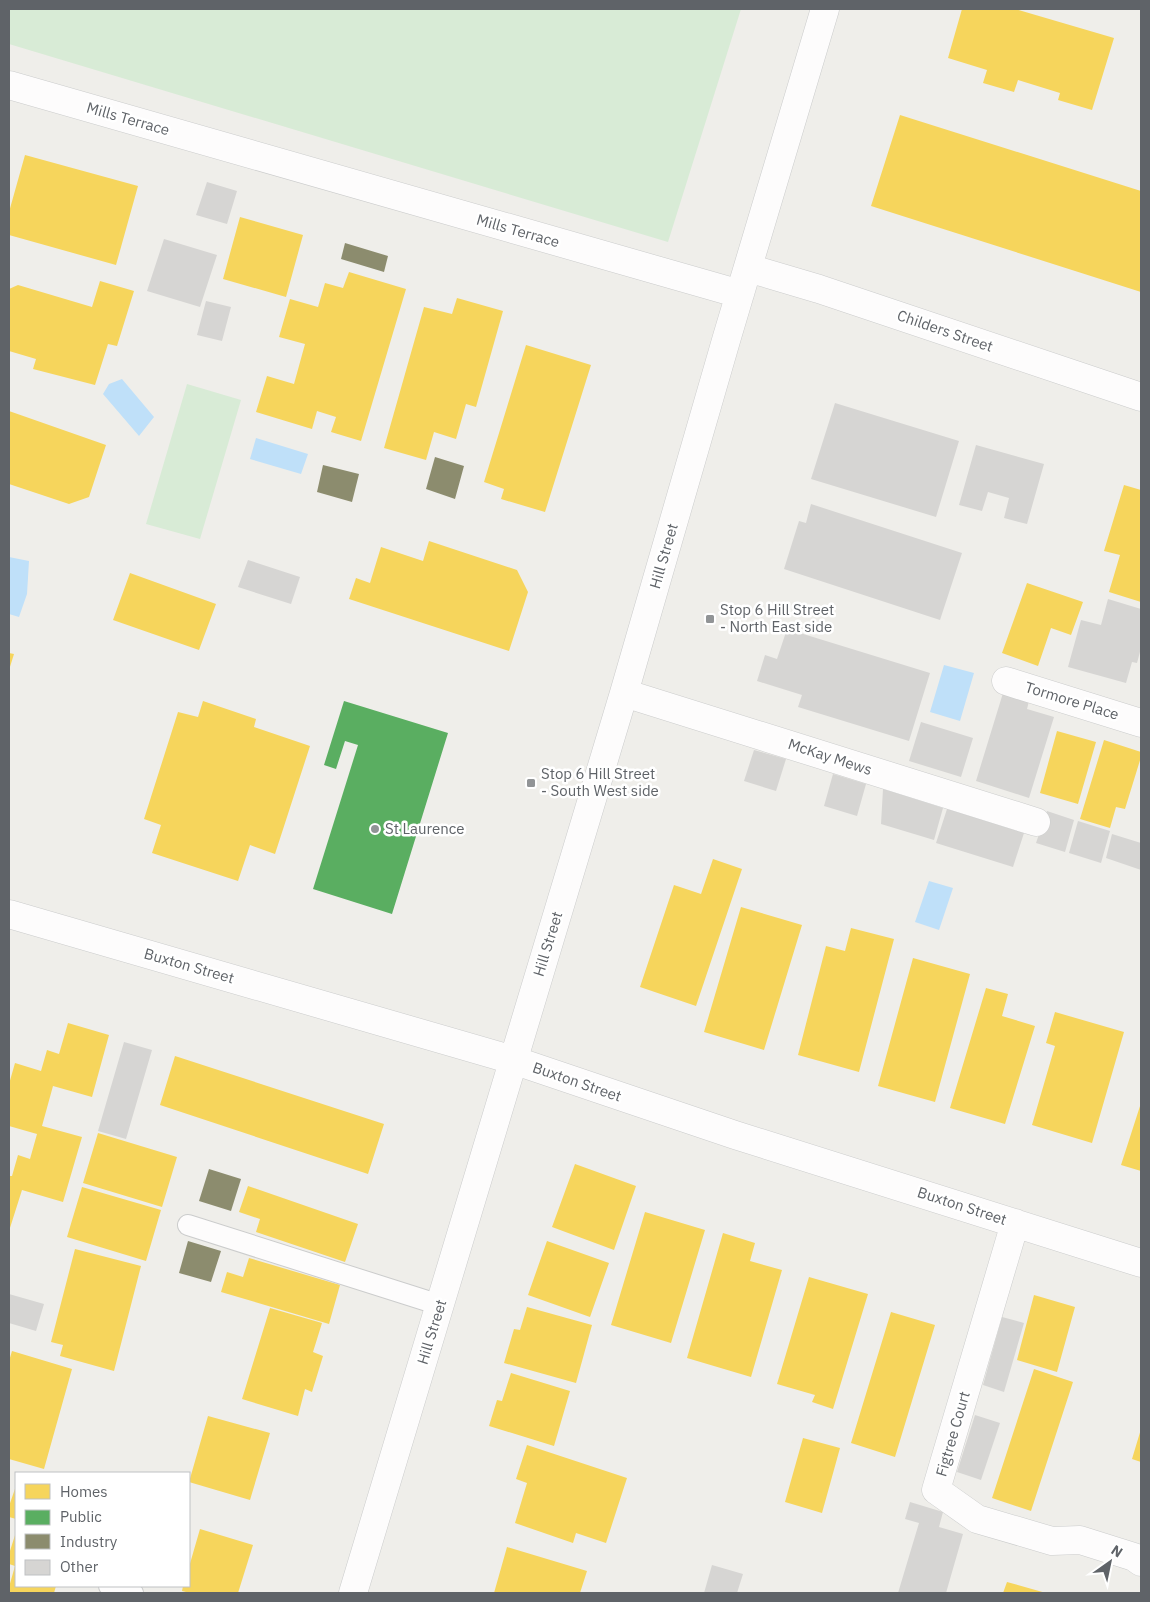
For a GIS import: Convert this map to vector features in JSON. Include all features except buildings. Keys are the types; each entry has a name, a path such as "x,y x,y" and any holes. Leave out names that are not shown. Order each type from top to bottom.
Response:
{"street":[{"path":"740,294 825,9"},
{"name":"Mills Terrace","path":"9,85 740,294"},
{"name":"Childers Street","path":"748,268 819,289 1141,397"},
{"name":"Hill Street","path":"353,1593 624,692 740,294"},
{"name":"Tormore Place","path":"1006,681 1140,718"},
{"name":"McKay Mews","path":"624,692 1036,822"},
{"name":"Buxton Street","path":"9,914 512,1060 735,1135 1141,1263"},
{"name":"Figtree Court","path":"1015,1223 936,1490 977,1519 1052,1541 1080,1540 1134,1557 1141,1562"}],"lane":[{"path":"188,1225 440,1305"},
{"path":"112,1587 133,1593"}],"green space":[{"path":"9,9 741,9 668,242 9,44"},
{"path":"187,384 241,400 200,539 146,524"}],"water":[{"path":"122,379 154,417 139,436 103,394 109,384"},
{"path":"256,438 308,454 301,474 250,459"},
{"path":"9,557 29,561 27,594 19,617 9,614"},
{"path":"944,665 974,673 960,721 930,712"},
{"path":"929,881 953,888 939,930 915,922"}],"place":[{"name":"Stop 6 Hill Street - North East side","path":"710,619"},
{"name":"Stop 6 Hill Street - South West side","path":"531,783"},
{"name":"St Laurence","path":"375,829"}]}
